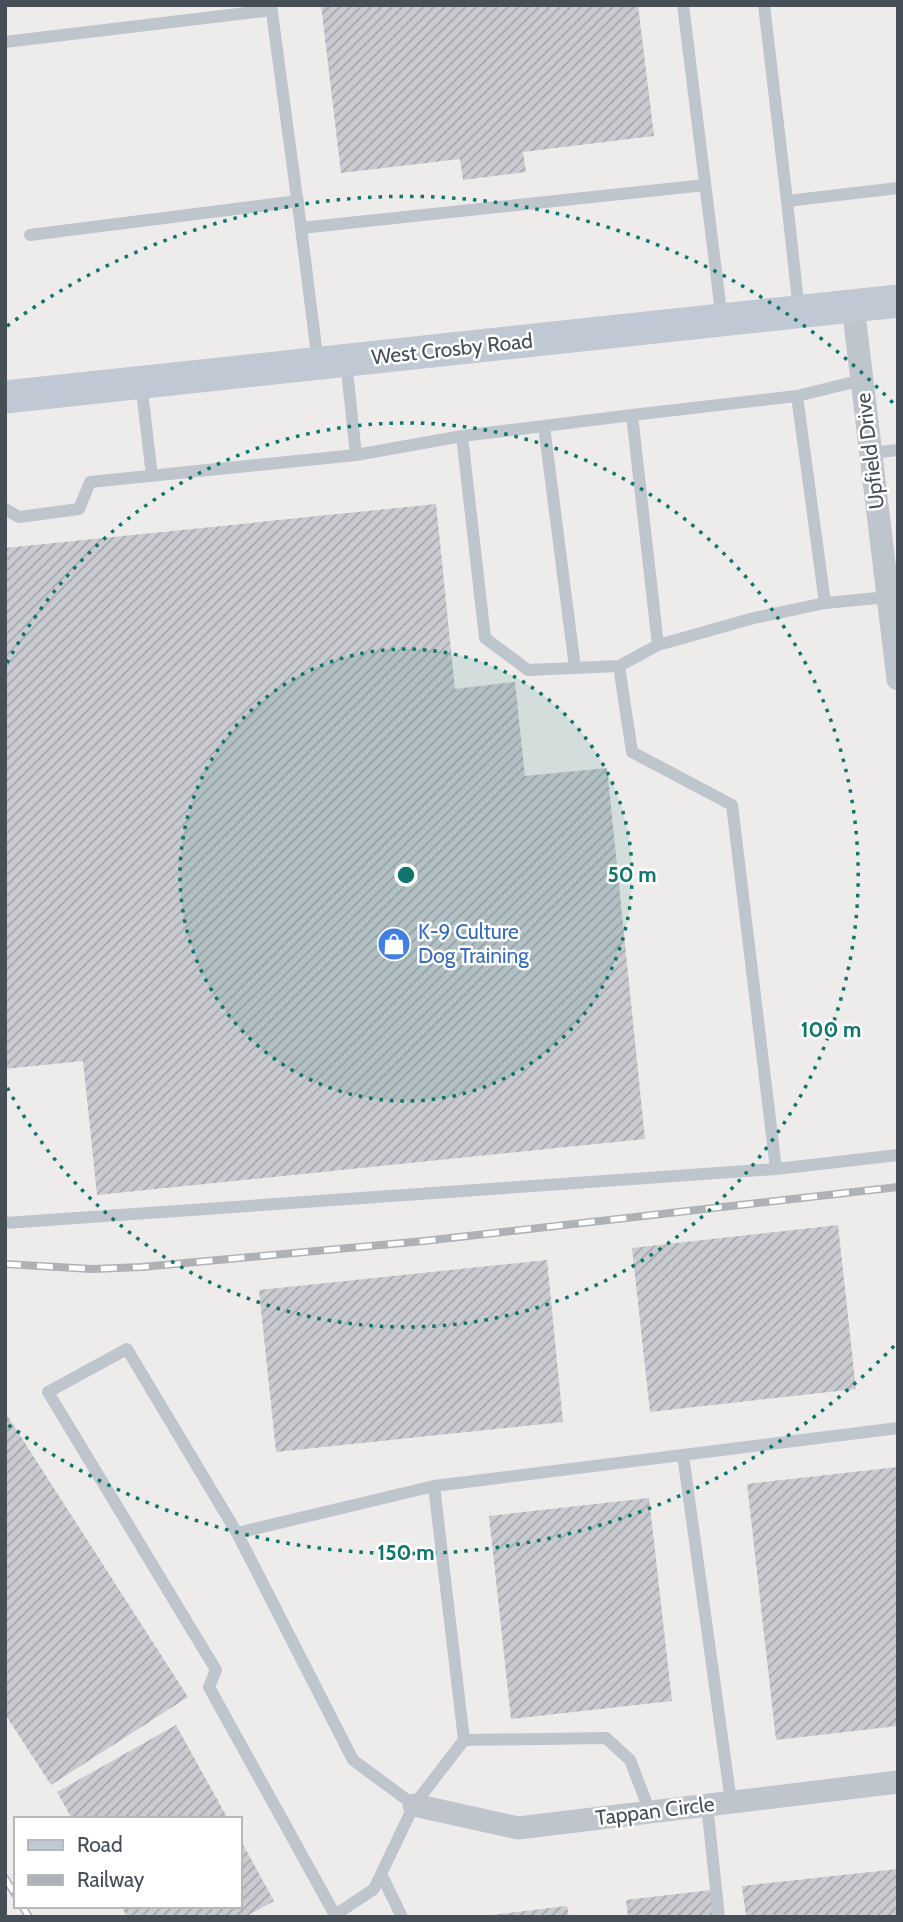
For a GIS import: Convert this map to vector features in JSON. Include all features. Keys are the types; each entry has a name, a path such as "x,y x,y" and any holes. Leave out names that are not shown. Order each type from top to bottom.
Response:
{"street":[{"name":"West Crosby Road","path":"5,397 898,301"},
{"name":"Upfield Drive","path":"853,306 898,679"},
{"name":"Tappan Circle","path":"414,1805 518,1828 898,1782"}],"lane":[{"path":"683,5 722,320"},
{"path":"764,5 799,311"},
{"path":"5,42 271,8 301,228 356,455"},
{"path":"301,228 705,185"},
{"path":"787,201 898,188"},
{"path":"30,235 298,201"},
{"path":"5,509 19,517 79,509 90,482 356,455 544,425 797,396 862,380"},
{"path":"141,383 152,476"},
{"path":"797,396 825,603"},
{"path":"632,415 658,645"},
{"path":"544,425 575,668"},
{"path":"462,436 485,638 528,670 619,666 658,645 754,618 825,603 888,597"},
{"path":"871,453 898,450"},
{"path":"619,666 632,752 732,805 776,1169"},
{"path":"5,1223 776,1169 898,1155"},
{"path":"414,1805 354,1760 237,1533 127,1349 48,1392 216,1670 209,1687 334,1916 374,1889 414,1805 464,1740 434,1486"},
{"path":"237,1533 434,1486 898,1428"},
{"path":"683,1455 731,1802"},
{"path":"464,1740 606,1738 630,1760 650,1812"},
{"path":"707,1805 719,1917"},
{"path":"381,1874 402,1917"}],"building":[{"path":"321,5 638,5 654,136 523,152 526,172 463,180 460,159 341,173"},
{"path":"436,504 455,689 515,682 525,776 607,768 645,1139 97,1195 83,1061 5,1069 5,548"},
{"path":"838,1225 856,1389 650,1412 632,1248"},
{"path":"547,1260 563,1422 276,1452 259,1290"},
{"path":"5,1412 188,1697 51,1785 5,1714"},
{"path":"898,1467 898,1726 776,1740 747,1484"},
{"path":"649,1498 672,1701 511,1719 489,1516"},
{"path":"176,1725 227,1817 71,1817 57,1792"},
{"path":"242,1843 274,1901 245,1917 127,1917 122,1908 242,1908"},
{"path":"898,1869 898,1917 746,1917 742,1886"},
{"path":"711,1890 714,1917 628,1917 626,1900"},
{"path":"567,1906 569,1917 490,1915"}],"railway":[{"path":"5,1264 92,1269 142,1267 424,1241 898,1187"},
{"path":"5,1878 14,1893"},
{"path":"23,1908 29,1917"}],"place":[{"name":"K-9 Culture Dog Training","path":"394,944"}]}
